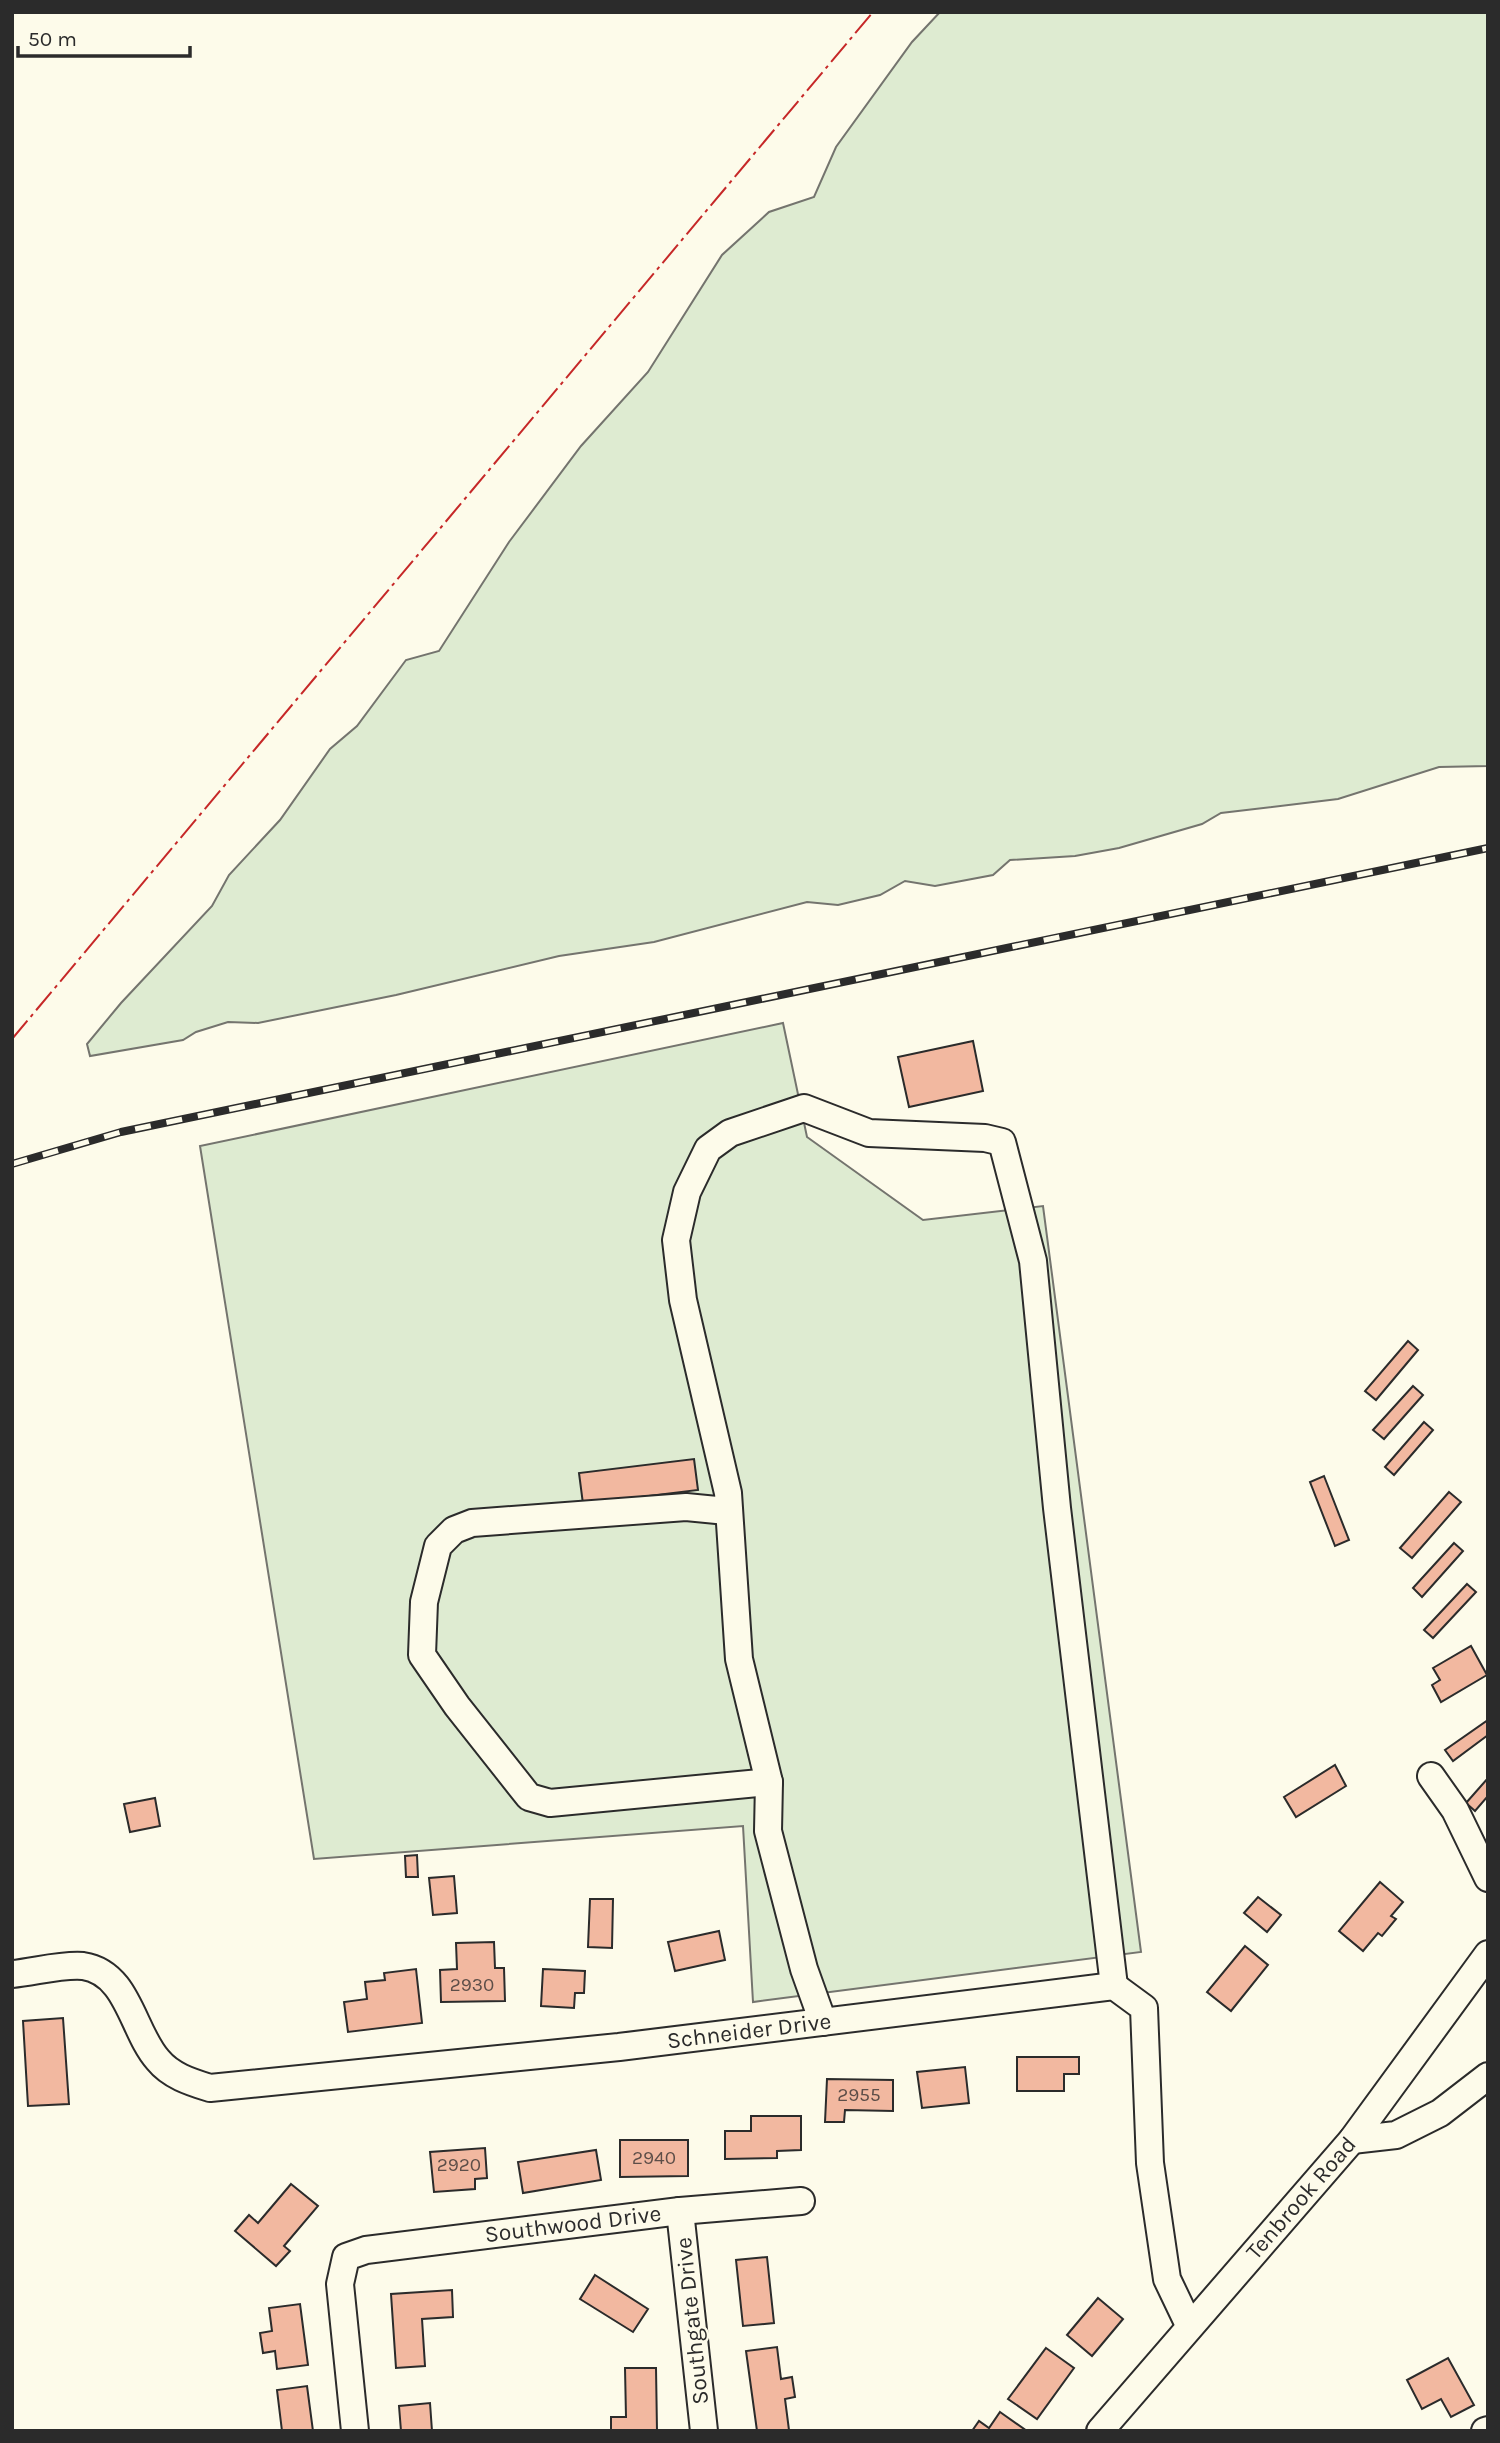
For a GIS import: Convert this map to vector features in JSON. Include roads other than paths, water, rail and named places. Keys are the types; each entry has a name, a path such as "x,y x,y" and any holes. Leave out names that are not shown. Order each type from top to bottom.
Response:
{"street":[{"path":"823,2022 804,1969 768,1831 769,1782 739,1659 727,1511 728,1493 683,1300 676,1240 687,1192 708,1149 730,1133 804,1108 869,1133 985,1138 1002,1142 1033,1261 1057,1508 1114,1986 1144,2008 1150,2163 1167,2279 1189,2325"},
{"path":"727,1511 672,1508 472,1524 454,1530 438,1546 427,1591 422,1655 457,1706 529,1797 550,1803 769,1782"},
{"path":"1431,1776 1455,1810 1488,1878"},
{"name":"Tenbrook Road","path":"1100,2431 1189,2325 1352,2140 1488,1954"},
{"name":"Schneider Drive","path":"12,1974 83,1966 109,1978 121,1989 131,2016 158,2061 181,2078 210,2088 605,2048 1114,1986"},
{"path":"1352,2140 1396,2135 1440,2113 1488,2076"},
{"name":"Southwood Drive","path":"355,2431 340,2284 346,2258 366,2250 680,2211 801,2201"},
{"name":"Southgate Drive","path":"680,2211 704,2431"}],"railway":[{"path":"12,1164 121,1132 1488,848"}]}
